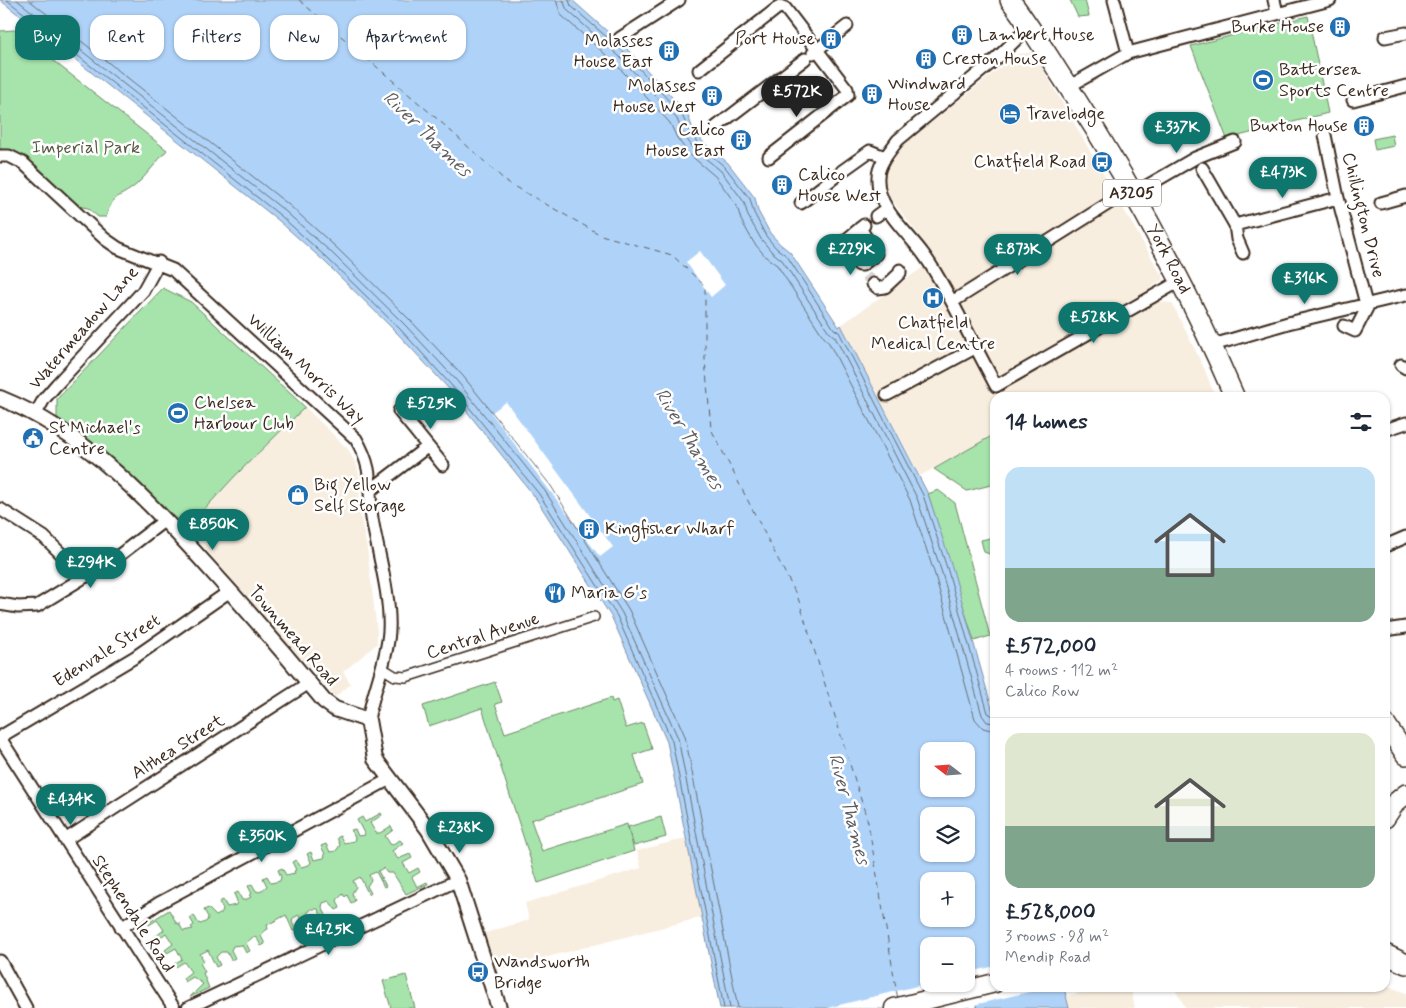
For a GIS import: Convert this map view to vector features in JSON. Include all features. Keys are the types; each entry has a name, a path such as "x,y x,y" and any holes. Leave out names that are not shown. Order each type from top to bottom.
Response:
{"highway":[{"name":"York Road","path":"1010,0 1030,26 1132,192 1213,345 1233,392"},
{"path":"1390,731 1406,755"},
{"path":"1390,810 1395,803 1406,794"},
{"path":"1390,956 1406,964"}],"main road":[{"path":"894,1008 990,984"}],"street":[{"path":"620,38 679,0"},
{"path":"1114,0 1128,53"},
{"path":"1274,0 1277,13"},
{"path":"1068,87 1128,53 1330,0"},
{"path":"699,70 780,6 785,8 811,54 847,89 848,96 769,157"},
{"path":"716,127 847,26"},
{"path":"1030,26 997,58 898,140 885,157 878,176 879,190 886,208 923,254 952,302 996,386 1180,281"},
{"path":"1385,37 1406,32"},
{"path":"1353,100 1406,86"},
{"name":"Chillington Drive","path":"1325,135 1338,198 1368,304"},
{"path":"952,302 1132,192 1195,158 1235,142"},
{"path":"801,203 870,151 885,157"},
{"name":"William Morris Way","path":"0,156 9,156 23,163 50,190 105,239 118,248 159,262 173,270 352,435 366,460 372,490 373,522 386,598 389,630 382,668 371,699 368,720"},
{"path":"1202,168 1235,225 1237,239 1243,253"},
{"path":"1380,203 1406,196"},
{"path":"1235,225 1338,198"},
{"path":"876,216 886,208"},
{"path":"859,265 869,261 876,254 862,227 846,240 848,253 870,279 878,288 885,287 900,273 900,270"},
{"name":"Watermeadow Lane","path":"36,416 44,399 143,291 159,262"},
{"path":"1213,345 1242,335 1406,295"},
{"path":"1344,326 1355,331 1368,304"},
{"path":"887,395 975,348"},
{"name":"Townmead Road","path":"0,398 36,416 86,448 121,478 166,520 230,591 324,701 335,709 368,720"},
{"path":"399,411 443,465"},
{"path":"1390,428 1406,423"},
{"path":"372,490 427,447"},
{"path":"0,509 44,537 85,577"},
{"path":"0,604 18,607 36,606 117,557 166,520"},
{"path":"1390,544 1406,537"},
{"name":"Edenvale Street","path":"0,738 135,657 230,591"},
{"name":"Central Avenue","path":"382,668 395,676 406,677 594,617"},
{"path":"1390,629 1406,626"},
{"name":"Althea Street","path":"65,840 309,683"},
{"path":"368,720 375,759 428,829 458,880 499,1008"},
{"name":"Stephendale Road","path":"0,738 174,1008"},
{"path":"121,928 159,904 390,779"},
{"path":"188,1008 458,880"},
{"path":"0,961 5,980 26,1008"}],"shaded area":[{"path":"1033,52 1164,279 1153,286 1161,302 1172,303 1205,370 1213,392 990,392 990,437 920,476 841,325 936,258 885,191 885,173 901,147 1017,54"},
{"path":"305,407 348,449 357,466 360,479 359,508 367,548 377,631 377,644 343,672 351,684 335,697 187,528 235,476"},
{"path":"686,838 703,917 497,970 485,933 529,920 525,903 641,868 637,851"},
{"path":"1390,987 1406,993 1406,1008 1186,1008 1176,992 1390,992"},
{"path":"1084,992 1132,992 1135,1008 1069,1008 1067,996"}],"green space":[{"path":"1070,0 1085,0 1089,16 1078,17"},
{"name":"Battersea Sports Centre","path":"1308,16 1328,113 1227,139 1191,46"},
{"name":"Imperial Park","path":"0,31 15,31 15,60 52,60 167,150 136,185 114,200 106,217 98,217 88,208 77,206 19,154 10,150 0,149"},
{"path":"1392,135 1394,146 1375,150 1373,139"},
{"name":"Chelsea Harbour Club","path":"163,288 191,302 305,407 235,476 187,528 117,463 57,418 57,399"},
{"path":"990,437 990,485 967,491 934,469"},
{"path":"938,490 955,503 990,636 974,641 928,494"},
{"path":"990,538 990,554 984,552 981,540"},
{"path":"495,682 502,702 495,704 505,733 611,698 612,702 617,700 626,728 643,723 652,749 634,755 643,784 531,820 542,851 627,824 634,851 538,883 482,708 429,726 423,706"},
{"path":"381,813 382,815 370,823 376,833 380,833 391,826 393,830 385,836 391,845 400,840 403,843 392,851 398,859 410,854 412,858 403,863 409,873 418,868 420,872 412,877 417,887 427,882 428,884 406,894 393,873 387,873 383,868 378,871 386,886 384,887 376,872 369,875 371,880 367,886 371,893 369,895 360,877 353,881 356,887 352,893 355,901 351,903 347,895 345,897 343,894 337,900 340,908 336,910 329,901 323,903 322,907 326,915 322,917 318,909 311,909 307,914 311,922 306,924 303,917 300,918 299,915 293,918 292,922 296,930 293,931 286,915 267,925 268,929 261,936 265,944 261,946 257,938 253,937 246,943 250,951 246,953 242,945 233,946 231,950 235,958 231,960 227,952 221,952 216,957 220,965 216,967 208,950 200,954 204,961 200,963 205,972 203,973 209,988 190,997 203,984 193,977 185,982 183,978 191,972 184,962 176,967 174,964 182,959 176,948 167,953 165,950 173,944 166,933 158,939 156,936 164,930 157,920 149,925 148,923 169,910 183,931 193,929 191,927 194,925 190,918 194,915 198,923 201,924 207,921 208,917 204,910 208,908 216,916 222,913 223,909 219,902 223,900 227,907 236,905 237,901 234,894 238,892 242,900 251,897 249,895 252,894 248,886 252,884 256,891 260,892 267,886 263,878 267,876 271,883 280,881 281,877 278,870 282,868 286,875 295,873 294,871 296,870 292,862 296,860 301,867 309,865 311,862 307,854 311,852 314,860 324,858 325,854 321,846 326,844 330,852 336,851 340,845 337,838 340,836 344,843 354,841 355,838 351,830 355,829 358,836 365,835 357,820 362,817 365,822"},
{"path":"661,817 666,837 634,846 628,827"},
{"path":"406,975 415,1008 391,1008 383,981"}],"water":[{"name":"River Thames","path":"0,0 572,0 627,49 687,113 693,129 703,142 728,163 755,198 758,211 770,233 790,252 839,327 841,325 928,494 953,570 990,701 990,992 1065,992 1069,1008 977,1008 973,992 975,992 975,937 920,937 920,992 966,992 970,1008 720,1008 667,742 612,618 535,497 449,389 397,333 325,262 278,220 76,60 80,60 80,15 19,15"}],"pier":[{"path":"700,251 725,285 711,297 686,262"},
{"path":"506,402 613,547 600,557 491,413"},
{"path":"990,967 990,992 1028,992 974,1005 971,992 975,992 975,971"},
{"path":"920,985 920,992 968,992 972,1006 963,1008 827,1008"}],"ferry route":[{"path":"299,0 442,123 508,183 601,235 672,255 705,286 705,360 711,429 798,598 868,822 898,1000"}],"tunnel":[{"path":"866,275 873,284"}],"place":[{"name":"Burke House","path":"1340,27"},
{"name":"Lambert House","path":"962,35"},
{"name":"Port House","path":"831,39"},
{"name":"Molasses House East","path":"669,51"},
{"name":"Creston House","path":"926,59"},
{"name":"Battersea Sports Centre","path":"1263,80"},
{"name":"Windward House","path":"872,94"},
{"name":"Molasses House West","path":"712,96"},
{"name":"Travelodge","path":"1010,114"},
{"name":"Buxton House","path":"1364,126"},
{"name":"Calico House East","path":"741,140"},
{"name":"Chatfield Road","path":"1102,162"},
{"name":"Calico House West","path":"782,185"},
{"name":"Chatfield Medical Centre","path":"933,298"},
{"name":"Chelsea Harbour Club","path":"178,413"},
{"name":"St Michael's Centre","path":"33,438"},
{"name":"Big Yellow Self Storage","path":"298,495"},
{"name":"Kingfisher Wharf","path":"589,529"},
{"name":"Maria G's","path":"555,593"},
{"name":"Wandsworth Bridge","path":"478,972"}]}
